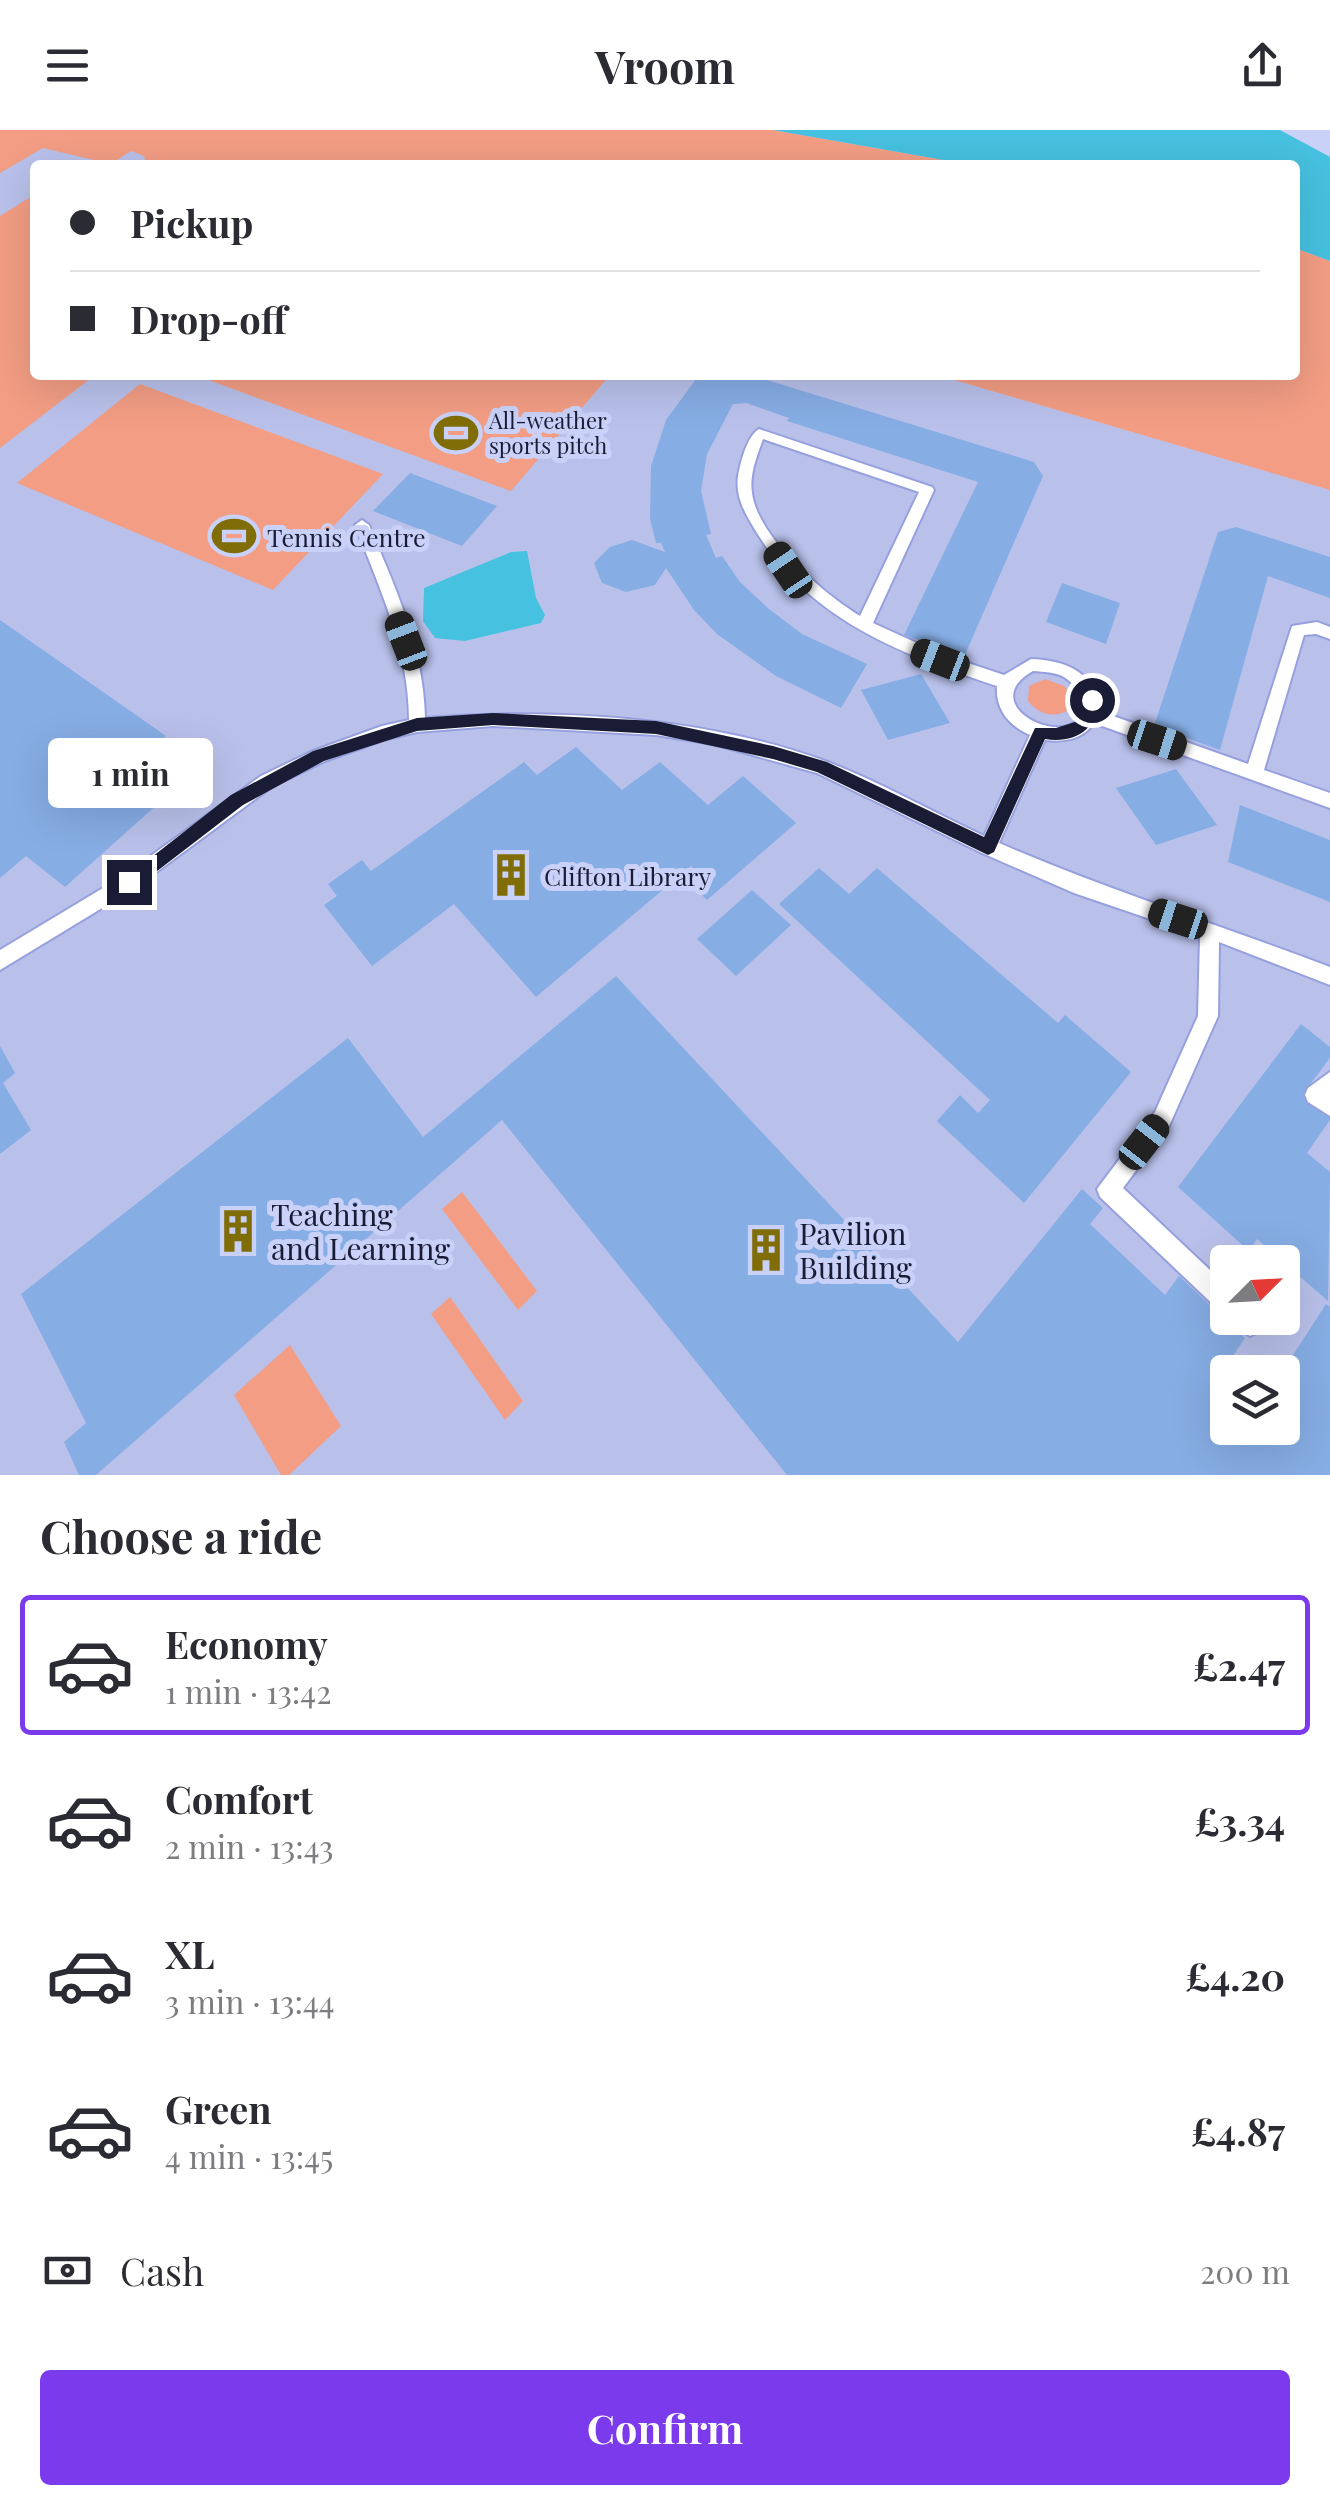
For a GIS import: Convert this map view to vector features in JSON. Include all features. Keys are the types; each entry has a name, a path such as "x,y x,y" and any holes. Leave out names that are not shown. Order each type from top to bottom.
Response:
{"lane":[{"path":"864,625 927,490 759,433 746,472 746,499 788,570 807,589 864,625 915,651 1005,682"},
{"path":"362,525 406,641 419,697 417,725"},
{"path":"1254,774 1298,630 1317,628 1330,633"},
{"path":"1031,665 1069,672 1092,700 1091,716 1072,732 1040,732 1017,720 1004,701 1005,682 1015,670 1031,665"},
{"path":"1091,716 1330,802"},
{"path":"0,962 129,882 267,781 319,756 417,725 493,719 598,722 713,737 821,767 1081,887 1330,976"},
{"path":"988,847 1040,732"},
{"path":"1210,930 1208,1016 1162,1120 1108,1189 1210,1285"},
{"path":"1330,1082 1315,1095 1330,1106"}],"shaded area":[{"path":"0,130 195,160 30,160 30,380 954,380 1330,490 1330,1475 0,1475"},
{"path":"0,130 773,130 944,160 145,160 131,151 117,160 94,160 43,148 0,173"},
{"path":"773,130 1280,130 1330,157 1330,261 1300,250 1300,160 944,160"},
{"path":"30,197 30,380 88,380 0,448 0,216"},
{"path":"1300,250 1330,261 1330,490 954,380 1300,380"},
{"name":"All-weather sports pitch","path":"209,380 606,380 511,491"},
{"name":"Tennis Centre","path":"140,384 383,474 273,590 17,483"},
{"path":"527,551 536,598 545,615 541,623 465,641 435,638 423,621 424,588 511,552"},
{"path":"1045,679 1064,686 1070,693 1070,709 1048,714 1028,701 1029,686"},
{"path":"462,1192 537,1291 518,1310 442,1209"},
{"path":"450,1297 523,1401 505,1420 431,1314"},
{"path":"290,1345 341,1426 289,1475 281,1475 234,1395"}],"building":[{"path":"695,380 767,380 1034,462 1043,476 964,657 904,635 978,482 787,421 789,418 746,403 733,404 707,454 701,491 711,534 706,535 716,558 722,556 740,582 769,609 802,634 867,664 841,708 776,676 717,634 694,610 666,568 655,585 626,592 602,583 594,563 610,547 632,540 665,552 661,543 656,543 650,519 651,466 666,420"},
{"path":"410,473 497,506 462,546 373,511"},
{"path":"1236,527 1330,557 1330,598 1268,576 1220,750 1154,726 1218,532"},
{"path":"1062,583 1120,603 1106,644 1046,622"},
{"path":"0,620 166,736 159,742 167,747 141,770 132,764 120,774 160,802 65,887 26,856 0,878"},
{"path":"921,674 950,723 888,740 861,690"},
{"name":"Clifton Library","path":"576,747 622,790 660,762 708,805 743,776 796,823 707,900 694,887 704,878 691,866 536,997 454,904 372,966 324,905 337,896 328,884 362,860 371,871 524,762 537,775"},
{"path":"1176,769 1217,825 1156,845 1116,788"},
{"path":"1240,805 1330,840 1330,902 1228,862"},
{"path":"819,868 849,894 877,868 1058,1023 1065,1015 1131,1072 1024,1203 937,1121 960,1095 978,1113 990,1100 779,904"},
{"path":"752,890 791,925 736,976 697,939"},
{"path":"616,976 958,1342 1082,1189 1103,1208 1090,1224 1165,1295 1179,1276 1210,1305 1210,1335 1245,1338 1234,1355 1210,1355 1210,1445 1300,1445 1300,1355 1293,1355 1326,1304 1330,1307 1330,1475 787,1475 502,1120 96,1475 79,1475 64,1442 86,1423 21,1294 348,1038 423,1137"},
{"path":"1301,1024 1330,1047 1330,1058 1305,1091 1330,1111 1330,1120 1307,1153 1330,1172 1328,1301 1300,1277 1300,1245 1264,1245 1257,1239 1253,1245 1242,1245 1178,1187"},
{"path":"0,1046 15,1073 3,1083 31,1130 0,1154"}],"place":[{"name":"All-weather sports pitch","path":"456,433"},
{"name":"Tennis Centre","path":"234,536"},
{"name":"Clifton Library","path":"511,875"},
{"name":"Teaching and Learning","path":"238,1231"},
{"name":"Pavilion Building","path":"766,1250"}],"route":[{"path":"129,882 237,800 319,756 417,725 493,719 656,728 773,752 865,786 988,847 1040,732 1056,735 1084,726 1091,716 1092,700"}]}
